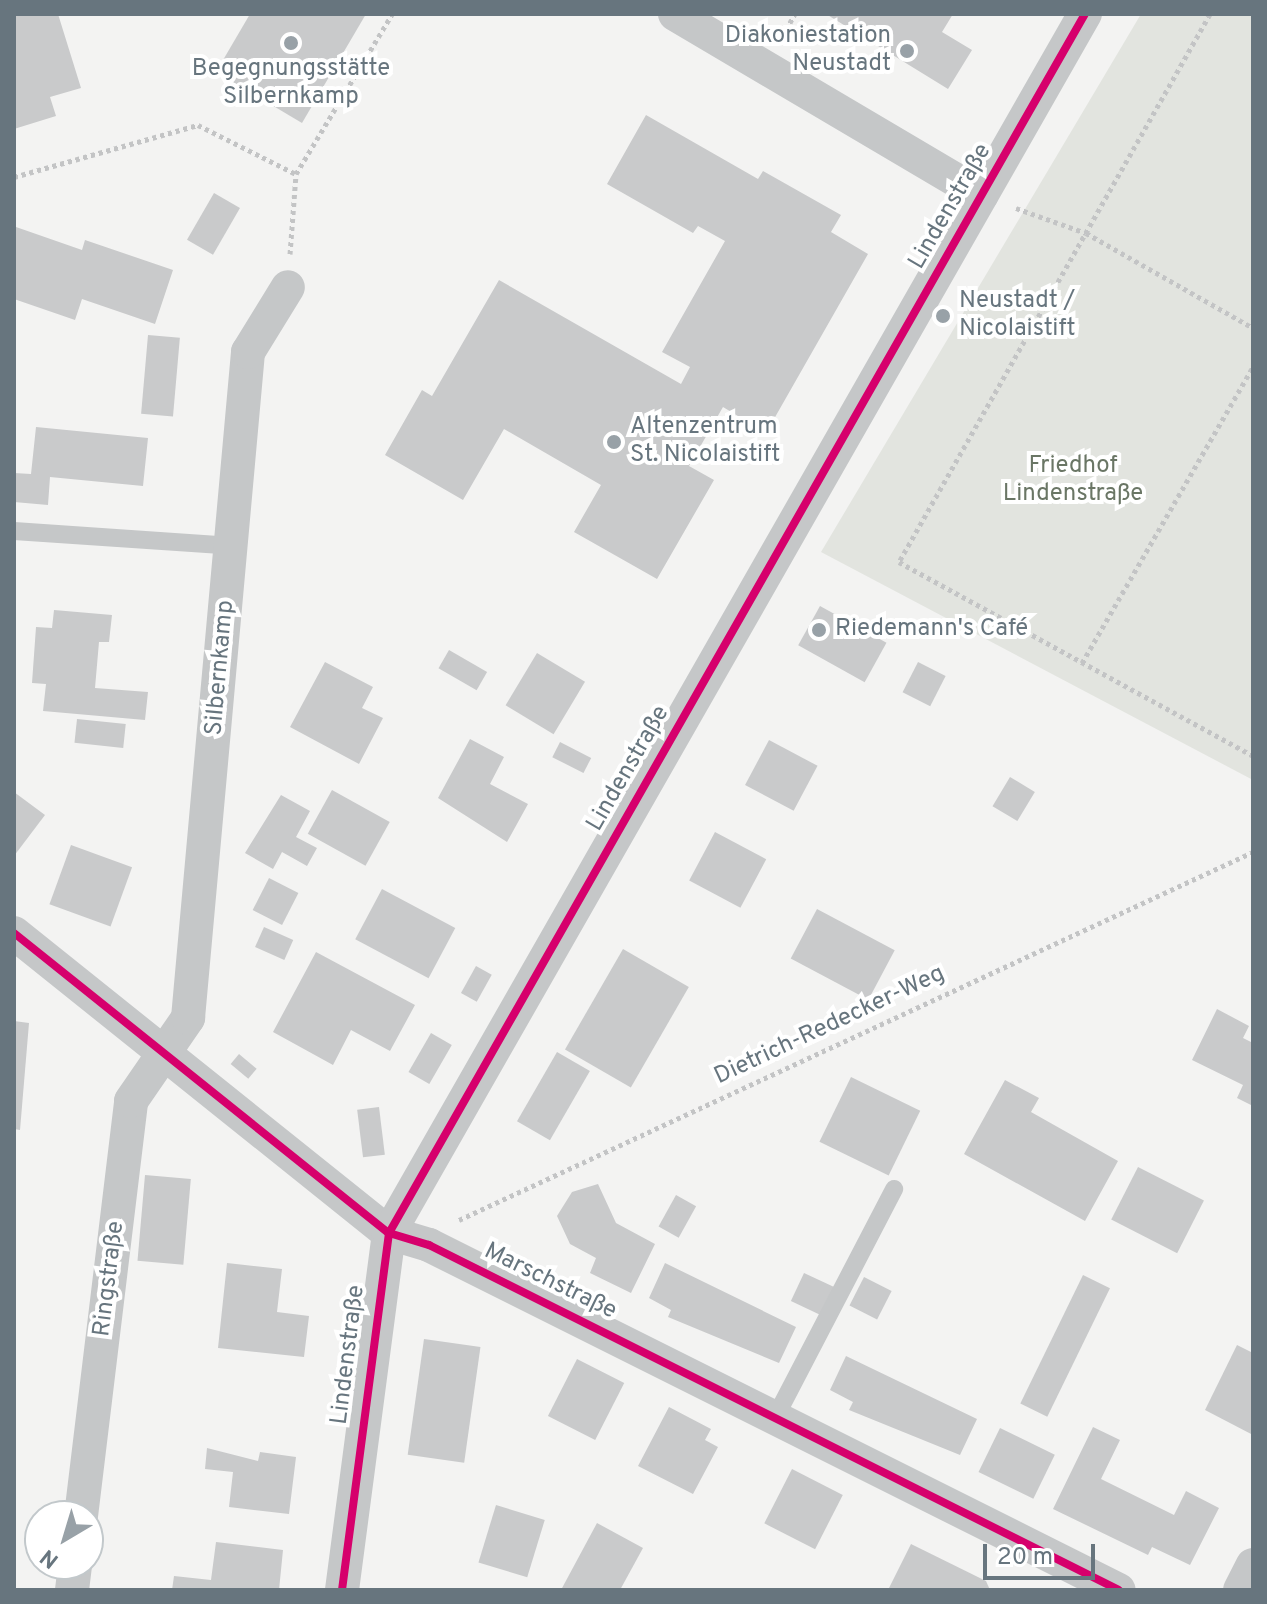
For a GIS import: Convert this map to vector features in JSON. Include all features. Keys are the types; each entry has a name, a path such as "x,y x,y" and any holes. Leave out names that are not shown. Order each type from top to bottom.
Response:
{"street":[{"path":"675,14 981,195"},
{"name":"Lindenstraße","path":"342,1590 389,1233 1085,14"},
{"name":"Silbernkamp","path":"168,1054 188,1018 248,352 288,287"},
{"name":"Marschstraße","path":"14,933 389,1233 429,1245 1119,1590"},
{"name":"Ringstraße","path":"83,1500 131,1101 168,1054"},
{"path":"1240,1590 1253,1565"}],"lane":[{"path":"14,531 232,546"},
{"path":"776,1416 894,1189"}],"path":[{"path":"288,287 296,174 392,14"},
{"path":"1210,14 899,562 1253,756"},
{"path":"14,177 198,125 296,174"},
{"path":"981,195 1086,233 1253,328"},
{"path":"1082,663 1253,367"}],"green space":[{"name":"Friedhof Lindenstraße","path":"1141,14 1253,14 1253,780 821,552"}],"building":[{"path":"14,14 58,14 81,88 50,97 56,116 14,129"},
{"name":"Begegnungsstätte Silbernkamp","path":"250,14 366,14 302,123 216,72"},
{"name":"Diakoniestation Neustadt","path":"826,14 953,14 942,32 972,50 948,89"},
{"path":"646,115 758,179 763,171 841,215 831,232 868,254 766,433 723,407 689,466 714,480 657,579 574,532 601,485 504,429 463,500 385,455 422,390 432,396 499,280 681,384 690,367 662,352 725,241 698,226 693,233 607,184"},
{"path":"214,193 240,208 213,255 187,240"},
{"path":"16,227 82,250 85,240 173,270 155,324 82,299 75,320 14,299"},
{"path":"148,335 180,338 173,416 141,414"},
{"path":"36,427 148,438 143,486 50,477 48,505 14,502 14,473 31,474"},
{"path":"820,606 886,643 865,682 798,645"},
{"path":"54,610 112,615 109,642 99,642 95,688 148,692 145,720 43,711 46,684 32,683 36,627 52,628"},
{"path":"449,650 487,672 477,690 438,668"},
{"path":"537,653 585,682 554,734 506,705"},
{"path":"325,662 373,687 362,708 383,718 359,764 290,727"},
{"path":"918,662 946,676 930,706 903,692"},
{"path":"77,719 126,724 123,748 74,743"},
{"path":"470,739 504,757 490,784 528,804 507,842 438,798"},
{"path":"769,740 818,766 794,811 745,785"},
{"path":"560,742 591,758 583,773 552,757"},
{"path":"1010,777 1035,792 1017,821 992,806"},
{"path":"332,790 390,822 365,866 308,834"},
{"path":"14,792 45,815 14,856"},
{"path":"281,795 310,811 296,837 317,848 307,866 282,852 273,869 245,853"},
{"path":"715,832 766,859 740,908 689,881"},
{"path":"71,845 132,867 111,926 49,904"},
{"path":"269,878 298,893 282,925 253,910"},
{"path":"382,889 455,928 429,978 355,939"},
{"path":"817,909 895,950 868,1000 791,958"},
{"path":"264,927 293,940 284,960 255,947"},
{"path":"623,949 689,987 631,1087 565,1049"},
{"path":"316,952 415,1005 390,1051 351,1030 333,1065 273,1032"},
{"path":"476,966 492,975 477,1002 461,993"},
{"path":"1217,1009 1249,1026 1243,1038 1253,1043 1253,1106 1237,1098 1243,1085 1192,1060"},
{"path":"14,1021 29,1023 20,1130 14,1129"},
{"path":"431,1033 452,1045 429,1084 408,1072"},
{"path":"557,1052 590,1071 550,1140 517,1121"},
{"path":"239,1054 257,1069 248,1079 231,1064"},
{"path":"851,1077 920,1111 889,1175 819,1142"},
{"path":"1005,1080 1039,1098 1031,1112 1118,1161 1085,1221 964,1154"},
{"path":"379,1107 385,1155 363,1157 357,1110"},
{"path":"1138,1167 1204,1201 1177,1253 1111,1220"},
{"path":"145,1175 191,1179 183,1265 138,1261"},
{"path":"598,1184 616,1223 655,1244 631,1293 590,1273 596,1258 570,1244 557,1216 572,1192"},
{"path":"676,1195 696,1206 679,1238 659,1226"},
{"path":"227,1263 282,1269 277,1312 309,1316 304,1357 218,1348"},
{"path":"665,1263 796,1327 779,1363 668,1317 671,1310 649,1298"},
{"path":"804,1273 836,1288 823,1316 791,1301"},
{"path":"1083,1275 1110,1288 1047,1417 1020,1404"},
{"path":"864,1277 892,1291 877,1320 849,1306"},
{"path":"424,1339 480,1347 464,1463 408,1455"},
{"path":"1237,1345 1253,1353 1253,1435 1205,1410"},
{"path":"846,1356 977,1419 960,1455 849,1410 853,1402 830,1390"},
{"path":"577,1359 624,1383 595,1440 548,1416"},
{"path":"669,1407 711,1429 705,1440 718,1447 693,1494 638,1466"},
{"path":"1093,1427 1120,1440 1101,1479 1174,1515 1186,1491 1219,1508 1190,1565 1152,1547 1148,1555 1053,1509"},
{"path":"1000,1428 1055,1455 1033,1499 979,1472"},
{"path":"207,1448 258,1461 260,1452 296,1457 289,1514 229,1507 233,1472 205,1469"},
{"path":"792,1469 843,1495 815,1549 764,1523"},
{"path":"496,1505 545,1520 527,1577 478,1562"},
{"path":"597,1523 643,1548 620,1590 561,1590"},
{"path":"216,1542 283,1550 279,1590 172,1590 174,1576 211,1580"},
{"path":"911,1544 986,1581 990,1590 888,1590"}],"cycle path":[{"path":"342,1590 389,1233 1085,14"},
{"path":"14,933 389,1233 429,1245 1119,1590"}],"place":[{"name":"Begegnungsstätte Silbernkamp","path":"291,43"},
{"name":"Diakoniestation Neustadt","path":"907,51"},
{"name":"Neustadt / Nicolaistift","path":"943,316"},
{"name":"Altenzentrum St. Nicolaistift","path":"614,442"},
{"name":"Riedemann's Café","path":"819,630"}]}
